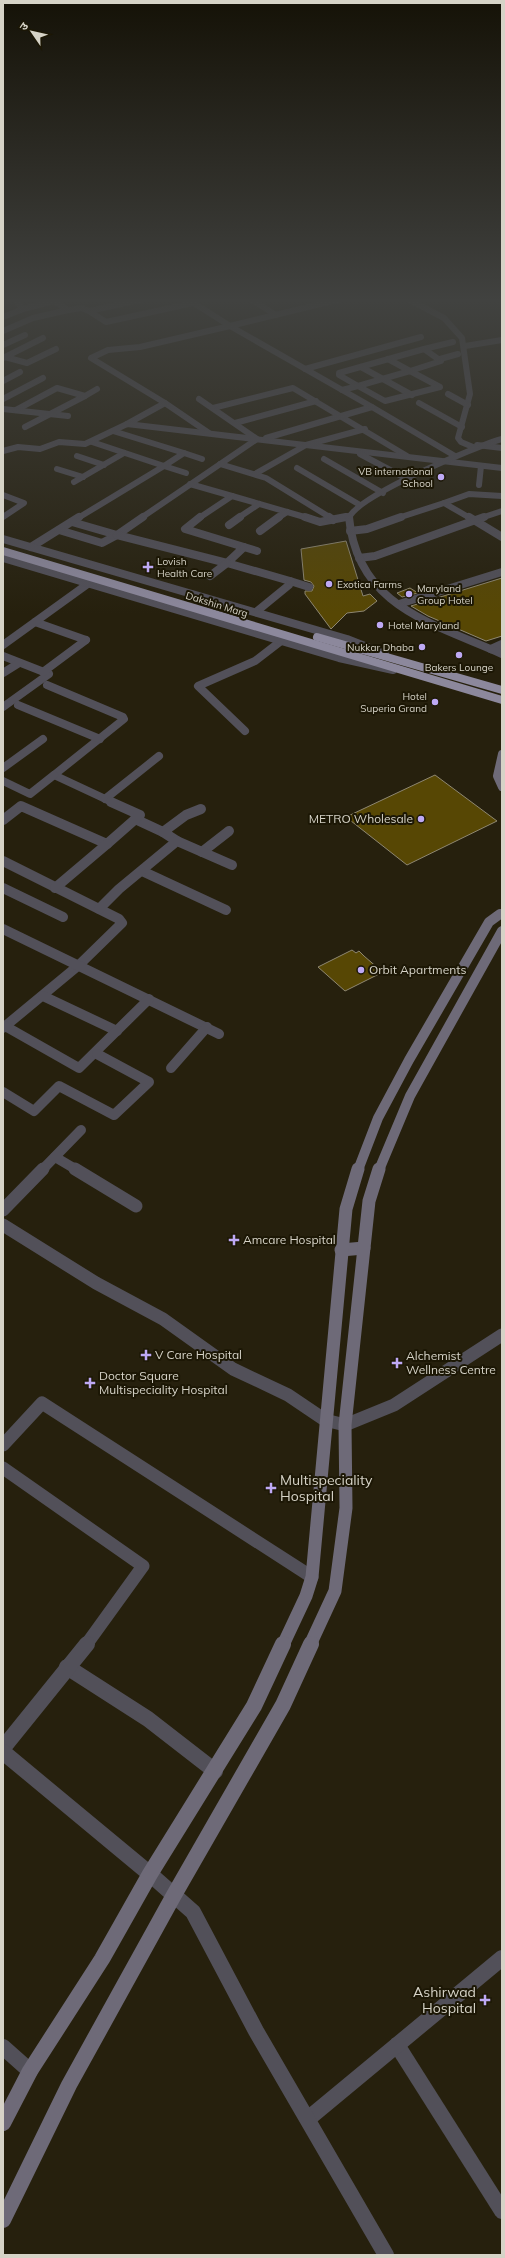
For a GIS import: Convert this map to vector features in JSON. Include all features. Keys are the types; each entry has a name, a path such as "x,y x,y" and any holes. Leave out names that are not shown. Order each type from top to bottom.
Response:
{"highway":[{"path":"3,546 69,568 502,690"},
{"name":"Dakshin Marg","path":"3,552 69,568 502,700"}],"main road":[{"path":"502,754 497,776 502,787"},
{"path":"3,2124 30,2071 102,1960 150,1874 254,1706 306,1596 312,1577 325,1420 346,1209 360,1163 378,1118 409,1060 489,922 501,915"},
{"path":"3,2220 69,2084 174,1895 283,1706 335,1591 346,1508 345,1425 369,1201 378,1168 396,1125 424,1067 463,1002 502,931"},
{"path":"341,1250 364,1248"}],"street":[{"path":"3,413 26,403"},
{"path":"25,427 71,403"},
{"path":"3,451 18,447 40,449 58,442 79,444 92,442 164,403"},
{"path":"166,403 211,434"},
{"path":"206,403 259,439"},
{"path":"213,408 232,403"},
{"path":"244,403 257,412"},
{"path":"284,403 291,408"},
{"path":"235,423 257,412 291,408 308,403"},
{"path":"320,403 344,416 409,458"},
{"path":"364,403 455,456"},
{"path":"420,403 462,427"},
{"path":"465,403 468,405 459,440 475,446 502,448"},
{"path":"59,530 102,542 117,535 190,484 259,439 372,408"},
{"path":"3,409 68,416"},
{"path":"127,424 502,468"},
{"path":"255,474 306,445 365,429"},
{"path":"113,431 202,459"},
{"path":"190,484 320,522 349,517 360,505 384,492 475,446 502,439"},
{"path":"92,442 186,473"},
{"path":"356,451 409,480"},
{"path":"74,482 124,453"},
{"path":"31,547 184,454"},
{"path":"77,456 104,465"},
{"path":"324,459 384,492"},
{"path":"220,464 271,480 333,520"},
{"path":"479,485 481,466"},
{"path":"297,468 360,505"},
{"path":"57,469 83,478"},
{"path":"350,531 367,529 469,494 502,496"},
{"path":"3,495 24,503 3,517"},
{"path":"232,496 185,529 257,551"},
{"path":"444,503 502,538"},
{"path":"229,525 259,504"},
{"path":"359,558 374,556 472,520 502,511"},
{"path":"260,531 287,512"},
{"path":"349,517 350,531 359,558 380,591 399,604 502,654"},
{"path":"72,522 227,563 309,587"},
{"name":"Dakshin Marg","path":"3,539 347,639 410,664"},
{"path":"210,576 243,550 244,547"},
{"path":"3,558 338,658 425,677"},
{"path":"399,604 502,572"},
{"path":"256,612 289,585 290,581"},
{"path":"3,645 89,583"},
{"path":"35,622 86,640 43,672"},
{"path":"245,731 198,686 204,682 255,661 281,641"},
{"path":"491,649 502,644"},
{"path":"3,707 49,674 4,659"},
{"path":"3,673 19,663"},
{"path":"3,781 30,794 121,722 123,717 47,685"},
{"path":"18,705 100,739"},
{"path":"3,768 43,739"},
{"path":"105,799 159,756"},
{"path":"54,775 140,816 55,888"},
{"path":"3,820 21,806 107,844"},
{"path":"163,832 186,815 201,810"},
{"path":"135,819 163,832 177,841 232,865"},
{"path":"202,852 229,831"},
{"path":"99,909 119,889 177,841"},
{"path":"3,861 119,919 122,923 79,965 43,996 22,1010 4,1027 79,1068 96,1054 149,999"},
{"path":"142,871 226,910"},
{"path":"3,888 63,917"},
{"path":"3,930 79,965 220,1034"},
{"path":"43,996 117,1031"},
{"path":"171,1068 207,1027"},
{"path":"3,1092 34,1111 59,1086 114,1115 149,1082 96,1054"},
{"path":"3,1210 81,1130"},
{"path":"55,1157 136,1206"},
{"path":"3,1225 96,1283 163,1319 233,1369 288,1395 325,1420 345,1425 394,1405 502,1335"},
{"path":"3,1445 42,1402 312,1577"},
{"path":"3,1468 143,1566 88,1642 3,1748"},
{"path":"67,1667 148,1719 215,1770"},
{"path":"3,1752 150,1874 193,1912 256,2031 309,2118 386,2255"},
{"path":"309,2118 502,1958"},
{"path":"397,2045 502,2212"},
{"path":"3,2047 30,2071"}],"building":[{"name":"Exotica Farms","path":"346,541 363,596 370,594 377,601 364,611 347,613 331,629 305,594 305,591 312,591 314,586 311,582 304,580 301,549"},
{"path":"502,578 502,636 486,641 428,616 411,606"},
{"name":"Maryland Group Hotel","path":"410,588 418,593 402,597 397,593"},
{"name":"METRO Wholesale","path":"435,775 497,821 407,865 346,817"},
{"name":"Orbit Apartments","path":"352,950 356,953 359,951 379,969 375,971 379,974 345,991 318,967"}],"place":[{"name":"VB international School","path":"441,477"},
{"name":"Lovish Health Care","path":"148,567"},
{"name":"Exotica Farms","path":"329,584"},
{"name":"Maryland Group Hotel","path":"409,594"},
{"name":"Hotel Maryland","path":"380,625"},
{"name":"Nukkar Dhaba","path":"422,647"},
{"name":"Bakers Lounge","path":"459,655"},
{"name":"Hotel Superia Grand","path":"435,702"},
{"name":"METRO Wholesale","path":"421,819"},
{"name":"Orbit Apartments","path":"361,970"},
{"name":"Amcare Hospital","path":"234,1240"},
{"name":"V Care Hospital","path":"146,1355"},
{"name":"Alchemist Wellness Centre","path":"397,1363"},
{"name":"Doctor Square Multispeciality Hospital","path":"90,1383"},
{"name":"Multispeciality Hospital","path":"271,1488"},
{"name":"Ashirwad Hospital","path":"485,2000"}]}
